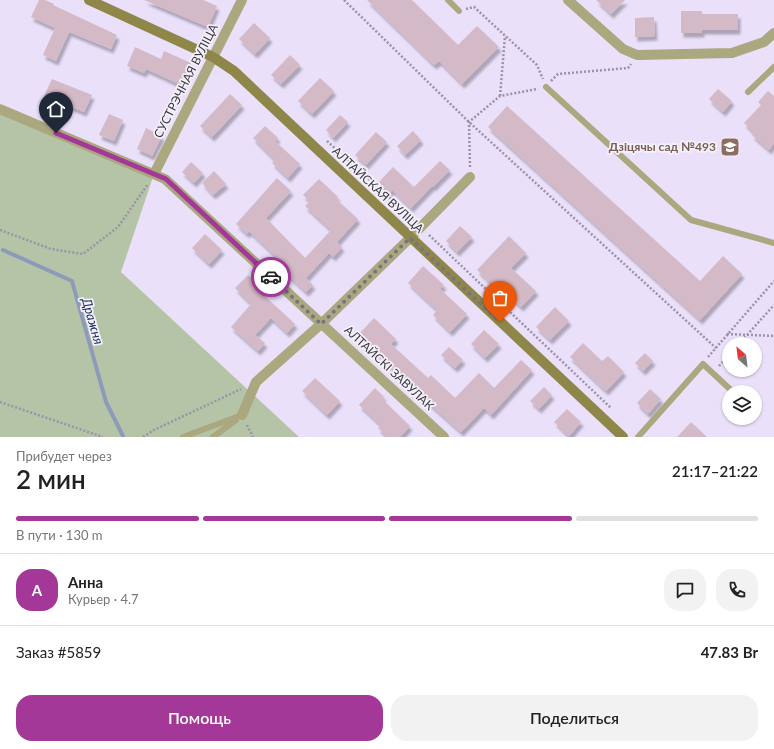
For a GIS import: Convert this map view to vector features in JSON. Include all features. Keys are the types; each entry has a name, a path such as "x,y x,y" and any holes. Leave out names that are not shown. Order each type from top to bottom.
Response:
{"main road":[{"name":"АЛТАЙСКАЯ ВУЛІЦА","path":"89,0 213,57 234,71 410,238 624,437"}],"street":[{"name":"СУСТРЭЧНАЯ ВУЛІЦА","path":"154,174 242,0"},
{"path":"568,0 623,49 637,55 732,52 764,42 774,33"},
{"name":"АЛТАЙСКІ ЗАВУЛАК","path":"0,109 166,179 444,437"},
{"path":"242,415 256,382 321,324 410,238 470,177"}],"lane":[{"path":"448,0 459,11"},
{"path":"748,92 774,67"},
{"path":"546,87 691,220 774,242"},
{"path":"638,437 703,364 726,385"},
{"path":"183,437 242,415"},
{"path":"213,437 242,415"}],"path":[{"path":"344,0 469,122 716,348"},
{"path":"459,11 474,7 537,65 546,87 500,96 469,122"},
{"path":"500,96 505,36"},
{"path":"558,74 628,68"},
{"path":"469,122 470,177"},
{"path":"0,230 51,249 83,254 118,227 154,174"},
{"path":"703,364 727,334 774,281"},
{"path":"747,335 774,305"},
{"path":"727,334 774,336"},
{"path":"713,373 722,363"},
{"path":"143,437 154,430 256,382"},
{"path":"0,402 103,437"}],"green space":[{"path":"0,108 154,174 121,272 299,437 0,437"}],"building":[{"path":"39,0 45,0 54,4 53,5 117,35 111,49 69,32 56,61 43,55 55,28 31,17"},
{"path":"144,0 203,0 217,6 208,27"},
{"path":"367,0 412,0 458,45 477,26 499,47 462,84 439,61 434,65"},
{"path":"596,0 625,0 611,14"},
{"path":"681,11 702,11 702,14 738,14 738,30 702,30 702,33 681,33"},
{"path":"654,17 655,36 635,37 635,18"},
{"path":"254,23 270,38 255,54 239,39"},
{"path":"135,47 161,59 164,51 191,63 181,85 146,69 144,73 127,66"},
{"path":"290,55 300,65 281,84 271,75"},
{"path":"320,78 334,91 312,114 298,101"},
{"path":"52,79 92,95 84,112 44,96"},
{"path":"718,89 732,101 723,112 709,99"},
{"path":"768,91 774,96 774,143 769,150 752,135 754,133 744,123 761,105 758,102"},
{"path":"230,94 242,105 212,137 200,126"},
{"path":"507,106 700,281 723,256 742,274 700,320 488,127"},
{"path":"109,114 123,120 114,141 99,135"},
{"path":"340,115 348,122 333,138 326,130"},
{"path":"265,126 278,138 275,141 300,164 288,178 272,163 275,160 253,138"},
{"path":"146,128 162,136 152,156 137,149"},
{"path":"413,131 421,140 405,155 397,146"},
{"path":"376,132 387,142 366,165 355,155"},
{"path":"440,161 450,170 411,208 392,190 390,193 379,182 393,167 414,187"},
{"path":"191,162 203,173 194,183 182,172"},
{"path":"214,171 226,184 213,195 202,183"},
{"path":"277,178 291,191 266,218 305,258 331,230 305,206 310,201 303,195 319,179 338,197 336,199 358,219 337,242 342,247 333,257 329,253 306,278 313,285 306,292 279,267 283,263 249,231 247,234 236,224"},
{"path":"460,226 472,237 457,252 446,241"},
{"path":"205,234 222,250 209,264 192,248"},
{"path":"509,236 526,253 511,268 536,291 521,307 496,284 494,286 477,270"},
{"path":"423,266 444,285 440,289 467,314 450,332 433,315 437,310 408,283"},
{"path":"248,275 260,286 257,289 295,324 287,333 271,318 255,335 265,343 258,351 231,327 251,304 235,288"},
{"path":"555,307 569,321 550,340 536,327"},
{"path":"374,318 396,339 391,344 428,378 431,375 455,398 479,373 494,388 521,360 532,370 491,415 484,408 461,432 388,367 390,365 358,335"},
{"path":"484,330 499,344 485,358 471,344"},
{"path":"583,343 602,361 608,356 624,372 606,391 570,357"},
{"path":"449,347 463,360 455,368 441,355"},
{"path":"645,353 653,361 643,371 635,363"},
{"path":"315,378 340,401 327,415 302,391"},
{"path":"544,387 552,395 539,409 530,401"},
{"path":"375,388 384,397 382,399 410,426 400,437 388,437 378,428 381,425 359,405"},
{"path":"650,389 661,399 648,414 637,403"},
{"path":"567,409 581,422 569,436 554,422"},
{"path":"691,422 707,437 677,437"}],"waterway":[{"name":"Дражня","path":"3,250 72,281 106,402 123,436"}],"way so far":[{"path":"271,277 321,324 410,238 500,322"}],"place":[{"name":"Дзіцячы сад №493","path":"730,147"}],"route":[{"path":"56,133 166,179 271,277"}]}
